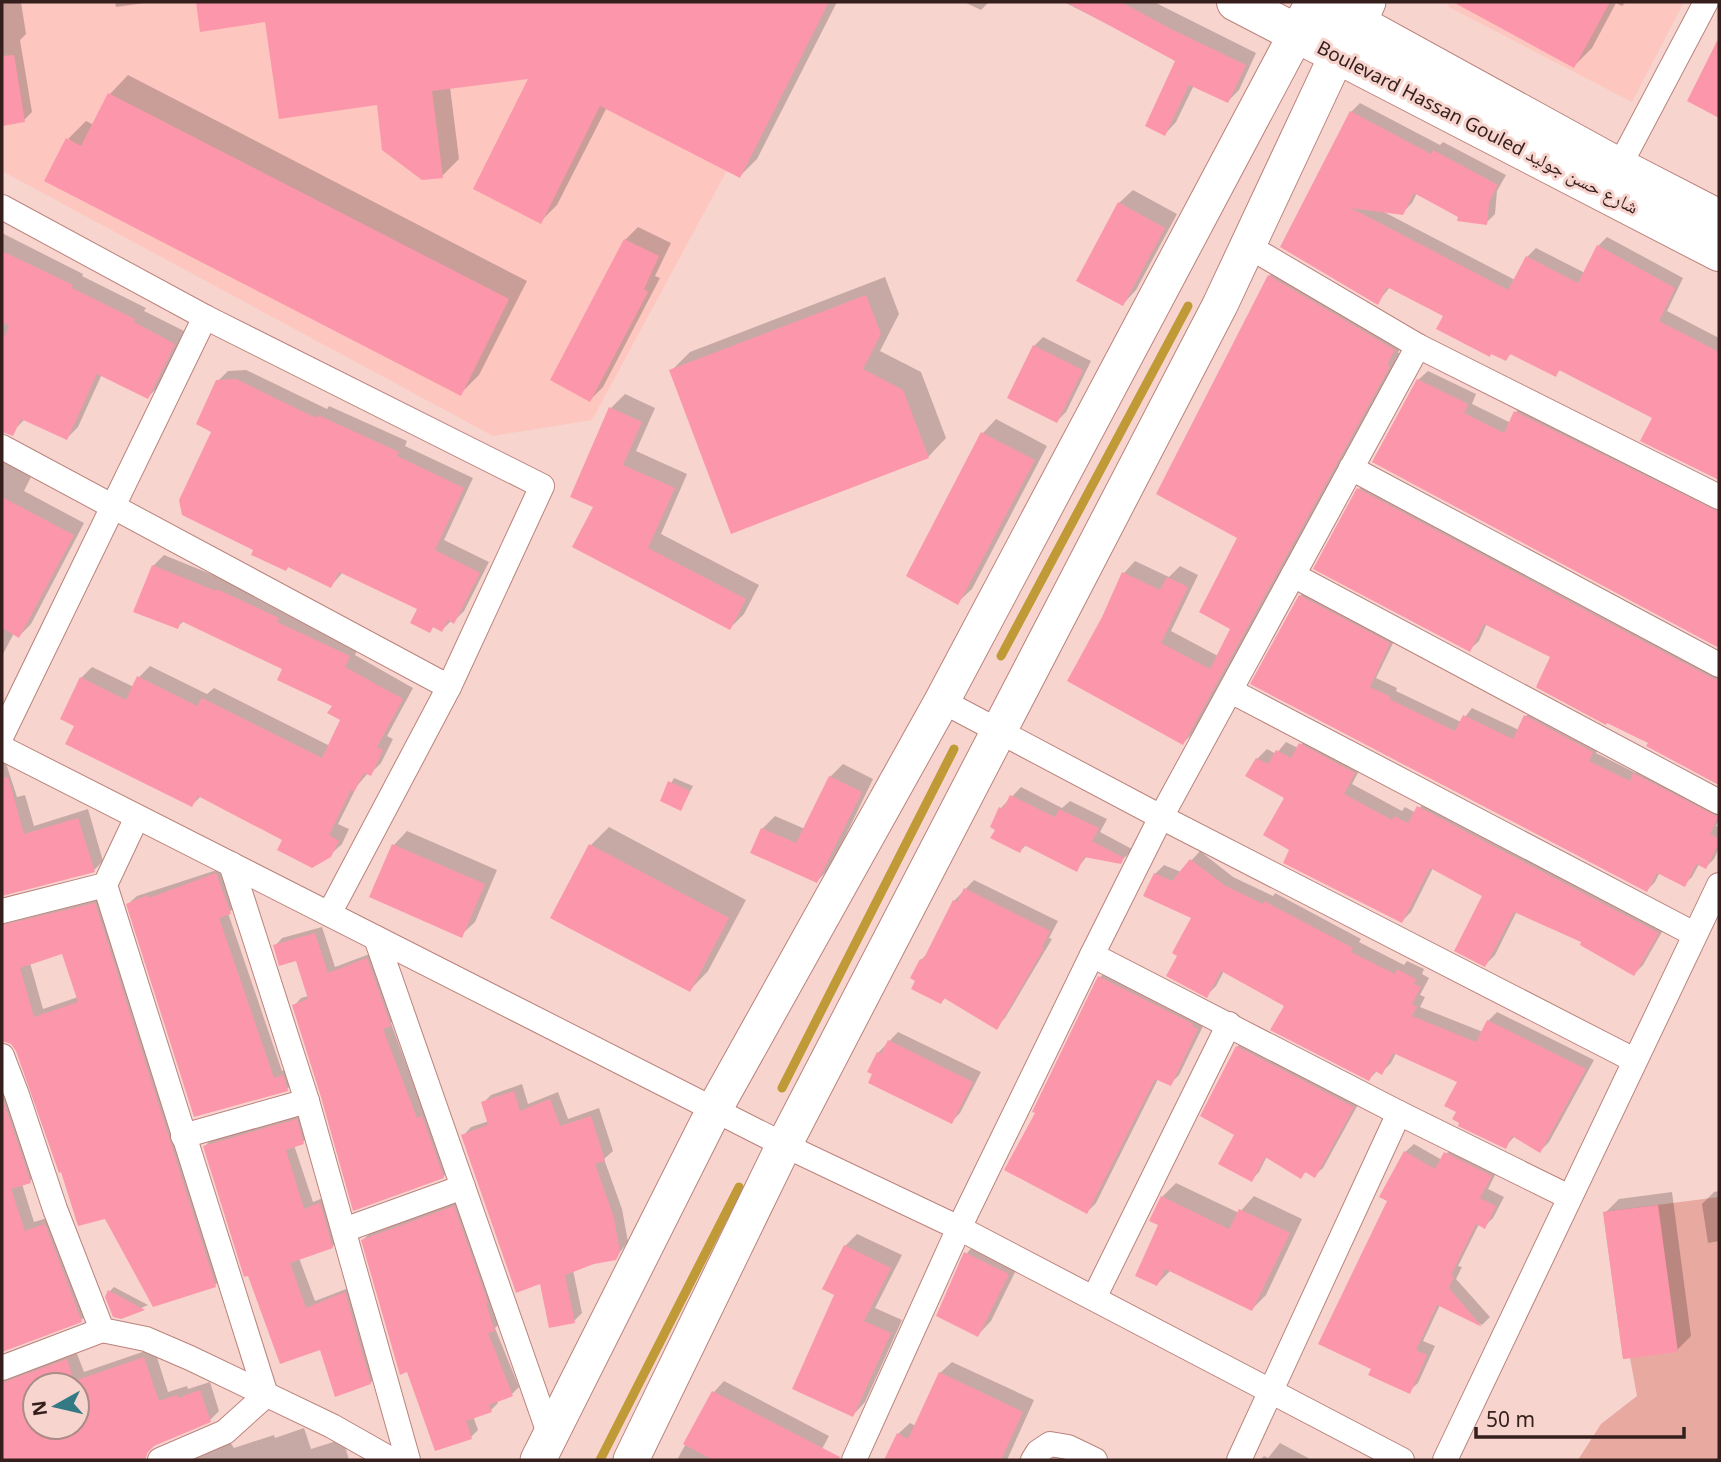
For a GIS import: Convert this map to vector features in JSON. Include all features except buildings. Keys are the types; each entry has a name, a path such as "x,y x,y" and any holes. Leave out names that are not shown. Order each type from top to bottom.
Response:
{"main road":[{"name":"Boulevard Hassan Gouled شارع حسن جوليد","path":"1236,2 1310,12 1354,26 1612,180 1719,252"},
{"path":"544,1448 715,1108 942,701 1310,12"},
{"path":"631,1460 784,1145 1220,305 1354,26"},
{"name":"Boulevard Hassan Gouled شارع حسن جوليد","path":"1612,180 1719,219"}],"street":[{"path":"1612,180 1706,2"},
{"path":"2,207 205,317 542,486 449,687 329,914"},
{"path":"1248,246 1418,346 1719,497"},
{"path":"2,735 205,317"},
{"path":"854,1460 960,1228 1091,955 1161,817 1418,346"},
{"path":"2,447 449,687"},
{"path":"1351,468 1719,666"},
{"path":"1293,575 1719,802"},
{"path":"1231,691 1694,934"},
{"path":"942,701 999,733 1634,1060"},
{"path":"2,748 784,1145 960,1228 1402,1460"},
{"path":"137,817 104,885 266,1395"},
{"path":"231,864 307,1101 408,1460"},
{"path":"2,911 104,885"},
{"path":"1445,1460 1719,885"},
{"path":"376,938 463,1187 544,1448"},
{"path":"1091,955 1399,1113 1569,1196"},
{"path":"1094,1298 1229,1024"},
{"path":"2,1056 9,1097 102,1330"},
{"path":"183,1136 307,1101"},
{"path":"1239,1460 1399,1113"},
{"path":"344,1230 463,1187"},
{"path":"2,1368 102,1330 146,1339 332,1426 393,1460"},
{"path":"160,1460 225,1432 266,1395"},
{"path":"1033,1460 1038,1452 1050,1444 1068,1447 1095,1460"}],"shaded area":[{"path":"2,2 818,2 592,420 493,436 2,171"},
{"path":"1447,2 1684,2 1632,102 1449,7"},
{"path":"1719,1197 1719,1460 1578,1460 1601,1424 1637,1396 1630,1358 1623,1359 1603,1212"}],"waterway":[{"path":"1001,656 1188,306"},
{"path":"782,1088 954,749"},
{"path":"600,1460 739,1187"}]}
